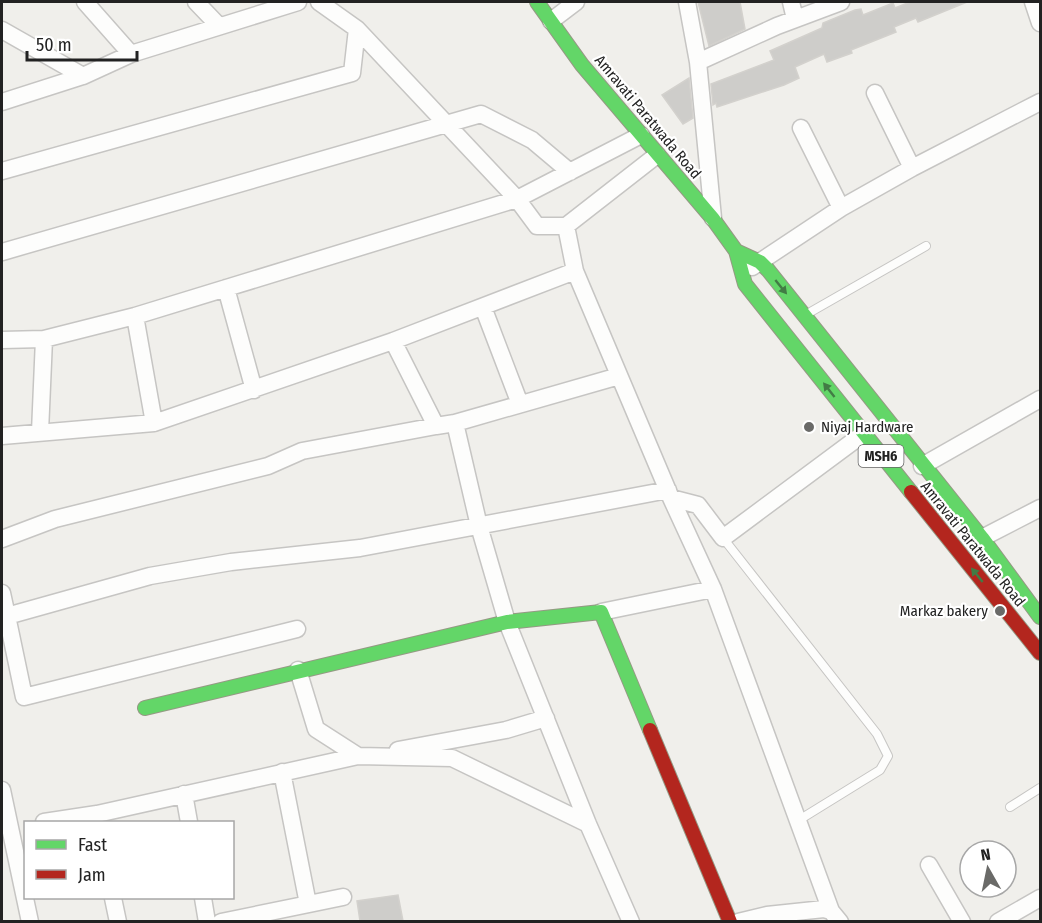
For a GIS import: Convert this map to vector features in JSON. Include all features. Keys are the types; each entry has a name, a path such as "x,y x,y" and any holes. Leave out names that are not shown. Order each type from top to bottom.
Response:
{"main road":[{"name":"Amravati Paratwada Road","path":"537,2 582,65 713,219 736,251 745,284 863,434 1041,653"},
{"name":"Amravati Paratwada Road","path":"736,251 760,262 982,538 1041,617"},
{"path":"145,708 298,669 507,622 601,612 730,921"}],"street":[{"path":"85,2 130,54"},
{"path":"196,2 219,26"},
{"path":"2,102 82,76 130,54 298,2"},
{"path":"319,2 357,29 517,199 537,226 566,226 657,154"},
{"path":"551,21 576,2"},
{"path":"687,2 698,62 713,219"},
{"path":"791,2 795,19"},
{"path":"698,62 795,19 842,2"},
{"path":"1033,2 1041,23"},
{"path":"2,171 351,73 357,29"},
{"path":"2,30 82,76"},
{"path":"875,93 912,168"},
{"path":"741,274 841,208 912,168 1041,102"},
{"path":"2,252 447,126 481,114 532,140 570,172"},
{"path":"801,128 841,208"},
{"path":"2,340 44,339 135,316 517,199 641,135"},
{"path":"566,226 575,271 669,494 713,589 836,916"},
{"path":"2,436 154,423 393,341 575,271"},
{"path":"226,288 254,390"},
{"path":"483,307 520,404"},
{"path":"135,316 154,423"},
{"path":"40,432 44,339"},
{"path":"393,341 436,426"},
{"path":"2,540 55,519 268,466 302,451 455,423 619,376"},
{"path":"922,466 1041,399"},
{"path":"455,423 479,526 507,622 588,825 631,921"},
{"path":"4,617 150,576 231,562 360,548 669,494 698,505 723,538 863,434"},
{"path":"982,538 1041,508"},
{"path":"601,612 713,589"},
{"path":"2,593 4,617 24,697 297,629"},
{"path":"298,669 316,729 358,756"},
{"path":"380,755 413,746 506,730 546,718"},
{"path":"57,821 97,818 184,794 282,772 358,756 380,755 452,758 588,825"},
{"path":"282,772 308,904"},
{"path":"2,790 18,827 24,874"},
{"path":"184,794 189,821"},
{"path":"929,864 962,921"},
{"path":"221,921 273,917 308,904 343,897"},
{"path":"998,921 1041,898"},
{"path":"27,899 30,921"},
{"path":"112,899 118,921"},
{"path":"202,899 207,921"},
{"path":"738,921 806,910 836,916"}],"lane":[{"path":"804,315 926,246"},
{"path":"723,538 877,734 888,756 887,763 880,770 799,820"},
{"path":"1010,807 1041,788"}],"building":[{"path":"698,2 740,2 745,29 709,46"},
{"path":"910,2 967,2 918,22 916,18 894,27 896,32 851,50 852,53 827,62 824,54 795,67 799,78 784,85 717,107 716,103 713,105 711,84 774,60 770,51 822,28 823,23 855,10 861,9 863,15 893,3 895,8"},
{"path":"689,78 693,118 683,124 662,95"},
{"path":"398,895 403,921 360,921 357,901"}],"traffic: fast":[{"path":"537,2 582,65 713,219 736,251 745,284 911,492"},
{"path":"736,251 760,262 768,270 982,538 1040,617"},
{"path":"145,708 507,622 601,612 650,730"}],"traffic: jam":[{"path":"911,492 1040,653"},
{"path":"650,730 730,922"}],"place":[{"name":"Niyaj Hardware","path":"809,427"},
{"name":"Markaz bakery","path":"1000,611"}]}
